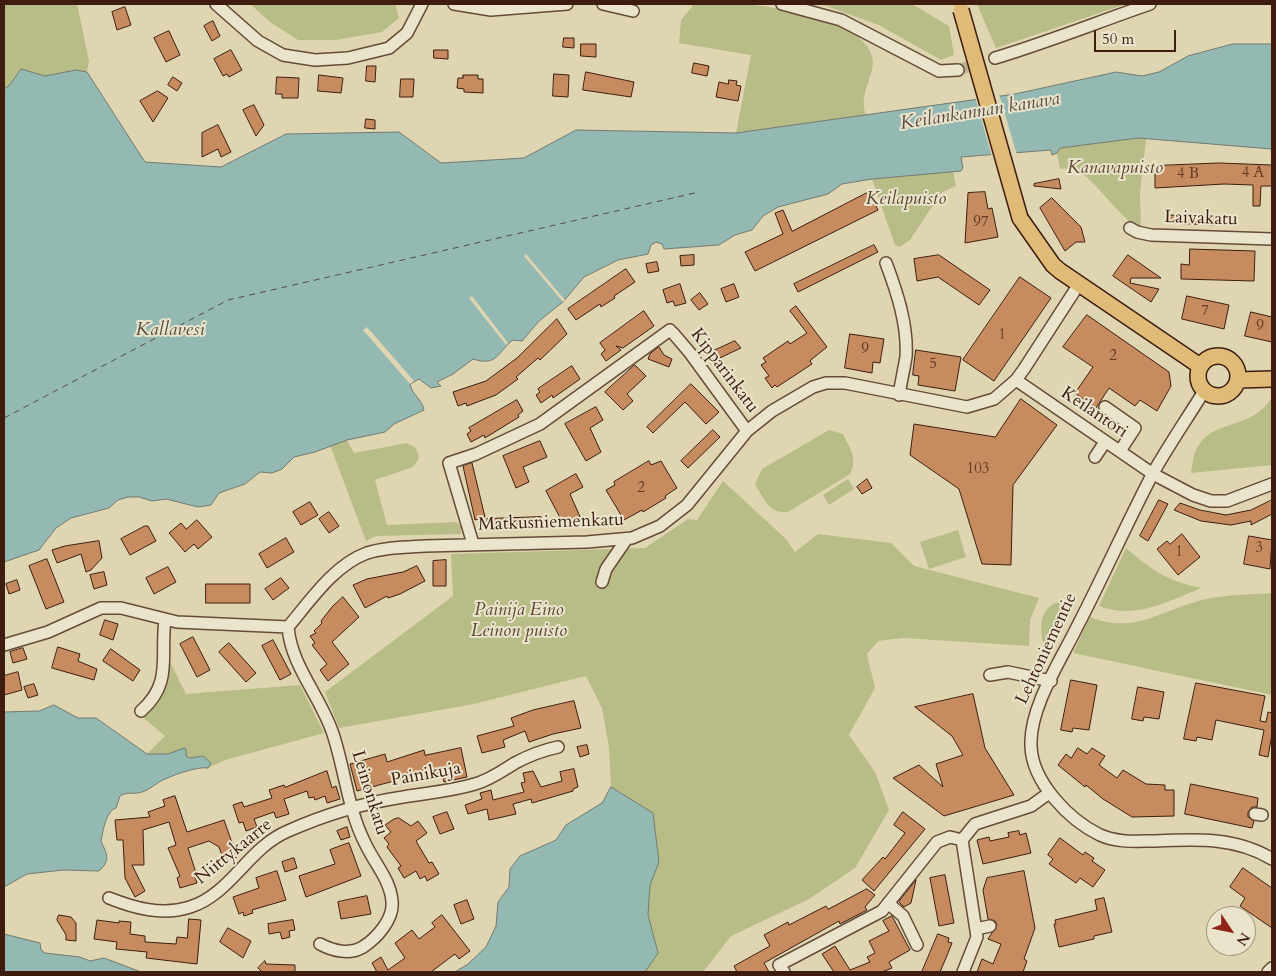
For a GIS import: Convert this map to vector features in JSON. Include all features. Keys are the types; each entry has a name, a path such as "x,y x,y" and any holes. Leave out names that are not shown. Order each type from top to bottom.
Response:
{"main road":[{"path":"960,7 1020,218 1053,265 1200,366"},
{"path":"1214,356 1225,357 1237,369 1238,380 1236,386 1227,394 1215,396 1204,391 1197,376 1200,366 1214,356"},
{"path":"1238,380 1272,379"}],"street":[{"path":"216,4 258,41 283,55 315,60 348,58 388,48 407,33 422,4"},
{"path":"454,4 491,10 567,4"},
{"path":"603,4 633,11"},
{"path":"782,4 841,20 940,71 958,70"},
{"path":"995,58 1053,40 1150,4"},
{"name":"Laivakatu","path":"1130,228 1151,235 1272,240"},
{"path":"886,263 896,288 906,333 906,356 899,395"},
{"name":"Matkusniemenkatu","path":"288,627 345,564 368,553 394,548 473,544 626,540 660,526 687,505 747,431 793,397 826,383 845,383 967,407 994,399 1016,380 1079,284"},
{"name":"Kipparinkatu","path":"473,544 449,464 476,454 540,424 672,332 690,353 747,431"},
{"name":"Keilantori","path":"1016,380 1153,474 1193,495 1211,501 1227,501 1272,484"},
{"name":"Lehtoniementie","path":"1204,391 1153,474 1051,681 1034,720 1031,747 1041,780 1049,793 1085,827 1112,840 1131,842 1213,839 1260,852 1272,860"},
{"path":"1105,407 1135,428 1120,451"},
{"path":"1095,457 1105,442"},
{"path":"602,582 606,569 626,540"},
{"path":"4,645 48,632 101,608 121,608 177,622 288,627"},
{"path":"141,712 159,691 165,673 163,650 165,620"},
{"name":"Leinonkatu","path":"288,627 289,644 333,733 352,808 364,843 388,882 393,903 381,931 357,950 335,950 320,944"},
{"path":"990,674 1008,672 1051,681"},
{"name":"Painikuja","path":"352,808 397,798 439,794 477,784 496,776 516,762 558,747"},
{"path":"963,972 977,937 962,840 975,824 1031,806 1049,793"},
{"name":"Niittykaarre","path":"109,898 133,908 158,911 190,907 219,892 254,854 286,832 352,808"},
{"path":"782,969 882,911 937,842 950,837 962,840"},
{"path":"888,903 902,916 917,945"},
{"path":"976,929 990,926"},
{"path":"1268,972 1272,968"}],"green space":[{"path":"4,4 77,4 89,61 87,72 76,70 45,76 21,69 9,86 4,89"},
{"path":"250,4 395,4 399,18 382,32 336,40 298,40 270,22"},
{"path":"694,4 743,4 776,8 816,18 836,25 853,34 865,44 872,56 872,70 864,99 866,115 736,133 751,55 679,43 681,20"},
{"path":"821,4 912,4 949,26 954,55 941,60 879,25"},
{"path":"977,4 1126,4 996,48"},
{"name":"Kanavapuisto","path":"1138,138 1146,139 1140,193 1141,229 1125,217 1083,174 1072,169 1060,169 1057,153 1060,148"},
{"name":"Keilapuisto","path":"953,171 956,186 941,193 910,240 900,247 895,245 872,179"},
{"path":"1272,397 1272,465 1191,473 1196,450 1203,440 1222,428 1254,415"},
{"path":"829,430 843,434 848,444 853,458 850,474 788,512 776,511 764,500 755,484 762,469"},
{"path":"347,440 354,453 407,443 416,448 419,458 413,467 375,480 387,525 456,522 461,526 461,534 376,536 366,541 330,445"},
{"path":"848,479 854,489 829,505 823,495"},
{"name":"Painija Eino Leinon puisto","path":"723,481 786,539 795,552 818,534 891,543 914,566 1039,598 1030,620 1029,646 903,638 878,641 867,654 875,688 849,735 875,772 889,810 855,868 809,899 731,936 703,972 645,972 658,953 648,915 650,885 659,862 653,813 611,787 609,747 602,708 586,676 474,704 339,728 325,692 453,596 451,554 645,548 688,519 697,520"},
{"path":"958,530 966,557 929,569 920,542"},
{"path":"1126,548 1144,563 1170,579 1202,588 1164,603 1139,610 1113,610 1099,606"},
{"path":"1272,593 1272,695 1073,653 1090,617 1106,622 1134,622 1211,598"},
{"path":"1059,602 1067,605 1046,651 1041,629 1043,615 1047,609"},
{"path":"169,660 186,694 300,685 324,733 225,760 208,768 211,763 203,756 190,758 186,756 186,749 168,754 147,754 165,736 141,716 166,685"}],"water":[{"name":"Kallavesi","path":"1233,44 1272,44 1272,149 1138,138 1060,148 1057,153 1052,155 1051,150 961,157 963,168 961,171 872,179 842,184 828,194 778,207 763,216 752,230 735,235 719,245 664,249 662,244 656,242 651,245 648,254 618,260 584,277 563,302 539,321 522,341 513,340 492,360 481,361 473,359 453,374 437,382 441,386 431,388 419,379 410,384 424,410 394,424 385,432 347,440 315,452 294,457 282,469 272,473 260,472 245,484 219,493 211,505 198,507 166,499 152,501 139,497 128,497 118,500 109,508 71,518 56,528 39,550 4,562 4,89 9,86 21,69 45,76 76,70 87,72 145,162 221,167 286,134 399,132 441,163 524,158 576,130 736,133 1015,94 1116,72 1142,76 1159,72 1188,56"},
{"path":"54,705 78,718 96,718 147,754 168,754 184,748 186,749 186,756 190,758 203,756 211,763 208,768 197,768 176,774 139,793 120,796 116,808 107,817 104,827 101,841 107,857 105,864 99,871 63,870 27,874 4,887 4,712 39,711"},
{"path":"611,787 653,813 659,862 650,885 648,915 658,953 645,972 455,972 468,964 486,947 496,926 498,902 509,887 510,869 520,856 556,840 566,825 602,803"},
{"path":"4,934 40,943 41,950 45,953 80,957 90,961 104,958 141,972 4,972"}],"pier":[{"path":"999,94 1017,155 992,157 975,97"},
{"path":"526,254 565,300 563,302 524,256"},
{"path":"472,296 508,343 506,345 469,298"},
{"path":"367,327 414,381 410,384 363,330"}],"building":[{"path":"125,7 131,25 117,30 112,12"},
{"path":"213,21 220,36 212,41 204,26"},
{"path":"169,31 180,55 166,62 154,38"},
{"path":"564,38 574,38 574,48 563,47"},
{"path":"581,44 596,44 596,57 581,56"},
{"path":"231,50 242,70 229,77 227,74 223,76 214,59"},
{"path":"434,50 448,50 448,59 434,58"},
{"path":"694,63 709,66 707,76 692,73"},
{"path":"367,66 376,66 375,82 366,81"},
{"path":"586,72 634,82 631,97 583,90"},
{"path":"554,74 569,75 568,97 553,96"},
{"path":"319,75 343,78 341,93 318,91"},
{"path":"463,75 478,75 478,79 483,79 483,93 464,92 464,89 457,88 458,78 463,78"},
{"path":"173,77 182,83 177,91 168,85"},
{"path":"277,77 299,78 298,98 282,98 282,94 276,94"},
{"path":"401,79 414,79 413,97 400,97"},
{"path":"729,80 737,81 736,85 741,86 738,101 716,97 719,82 728,84"},
{"path":"158,91 168,98 153,122 140,101"},
{"path":"254,105 264,125 256,136 243,110"},
{"path":"366,119 375,120 375,129 365,128"},
{"path":"218,125 231,152 221,157 218,149 202,157 202,133"},
{"path":"1219,163 1272,165 1272,186 1261,186 1260,206 1253,206 1253,185 1224,184 1155,188 1155,166"},
{"path":"1059,179 1061,189 1034,186 1034,184"},
{"path":"869,192 878,210 755,271 745,252 783,234 775,213 783,210 792,231"},
{"path":"985,192 988,209 992,208 998,237 965,243 968,193"},
{"path":"1052,198 1081,227 1085,242 1076,242 1065,251 1040,208"},
{"path":"1167,215 1217,217 1217,225 1166,223"},
{"path":"874,245 878,252 798,292 794,284"},
{"path":"1190,249 1255,251 1254,281 1181,279 1181,264 1189,265"},
{"path":"694,255 694,265 681,266 680,256"},
{"path":"939,255 990,290 979,305 938,277 917,281 914,259"},
{"path":"1128,255 1161,278 1131,278 1130,283 1159,289 1151,302 1113,276"},
{"path":"657,262 659,271 648,273 646,264"},
{"path":"626,269 635,282 614,296 615,298 601,307 600,304 576,320 568,309"},
{"path":"1020,277 1051,298 994,381 963,360"},
{"path":"680,284 686,303 675,306 673,301 667,303 663,290"},
{"path":"734,284 739,297 726,302 721,289"},
{"path":"700,293 708,304 699,310 691,300"},
{"path":"1187,296 1229,305 1224,329 1182,319"},
{"path":"796,306 827,347 810,361 812,364 777,387 775,385 772,388 765,378 769,376 761,365 766,362 763,358 788,341 790,344 807,333 790,311"},
{"path":"644,311 654,326 623,348 616,346 621,350 606,361 601,354 605,350 600,343"},
{"path":"1251,312 1272,317 1272,342 1245,336"},
{"path":"1087,315 1169,372 1171,386 1157,411 1140,400 1135,406 1109,388 1096,408 1075,393 1093,367 1063,347"},
{"path":"557,319 567,334 540,360 538,358 516,377 518,379 496,395 467,406 466,403 458,406 453,392 486,381 517,358"},
{"path":"850,334 884,339 880,363 873,362 872,373 845,368"},
{"path":"735,341 741,348 711,362 707,354"},
{"path":"659,347 664,355 672,359 669,367 648,359 650,354"},
{"path":"916,350 961,357 955,391 918,385 919,376 913,375"},
{"path":"635,365 646,376 627,394 633,401 623,410 605,392"},
{"path":"572,366 580,379 553,398 552,395 541,403 536,395 540,392 538,389"},
{"path":"691,384 719,412 706,424 685,402 653,433 647,427"},
{"path":"1021,399 1057,425 1013,485 1011,565 982,564 959,489 910,455 914,424 995,437"},
{"path":"517,400 523,411 518,415 519,417 485,438 484,435 471,442 467,434 471,431 469,428"},
{"path":"596,407 603,420 590,428 601,452 586,461 565,424"},
{"path":"713,430 720,437 688,468 681,461"},
{"path":"540,441 547,457 523,467 529,482 516,488 503,456"},
{"path":"649,461 651,465 661,461 677,488 665,496 666,498 643,512 642,510 624,520 606,490 615,485 614,482"},
{"path":"472,463 485,517 475,520 463,466"},
{"path":"576,474 583,487 570,494 581,519 565,527 546,491"},
{"path":"867,479 872,488 862,494 857,487"},
{"path":"1159,500 1168,504 1148,541 1140,536"},
{"path":"1272,500 1272,514 1251,525 1251,521 1231,525 1201,521 1174,510 1180,503 1200,510 1226,515 1251,510"},
{"path":"310,502 318,515 301,525 293,512"},
{"path":"329,512 339,526 329,533 319,519"},
{"path":"541,517 542,528 487,530 487,519"},
{"path":"197,520 212,537 198,549 194,544 185,552 169,533 181,523 186,529"},
{"path":"148,526 156,541 130,555 121,539"},
{"path":"1182,534 1200,557 1178,575 1157,549 1167,541 1170,544"},
{"path":"1249,536 1272,540 1270,569 1244,564"},
{"path":"286,538 294,552 267,568 259,554"},
{"path":"99,541 102,558 91,570 86,572 81,554 57,563 52,550 65,546"},
{"path":"47,559 64,602 46,609 29,566"},
{"path":"446,560 446,586 433,586 433,561"},
{"path":"417,566 425,581 400,594 388,598 387,596 365,608 353,585 367,579 403,572"},
{"path":"168,567 176,582 154,594 146,578"},
{"path":"104,572 107,585 94,589 90,575"},
{"path":"281,578 289,588 273,600 265,589"},
{"path":"17,580 20,590 9,594 6,584"},
{"path":"206,584 250,584 250,603 206,603"},
{"path":"343,597 359,617 332,642 349,664 328,681 320,670 327,664 312,645 315,643 310,636 316,633 314,631 322,623 321,621"},
{"path":"105,620 118,624 113,640 100,635"},
{"path":"193,637 210,670 197,677 180,644"},
{"path":"273,640 291,674 280,680 262,646"},
{"path":"229,643 256,673 246,682 219,652"},
{"path":"58,647 80,654 78,661 97,669 94,680 52,668"},
{"path":"23,648 27,659 13,663 10,652"},
{"path":"111,649 140,670 133,681 103,661"},
{"path":"18,672 22,690 4,695 4,676"},
{"path":"1071,680 1097,685 1089,730 1073,728 1072,732 1061,730"},
{"path":"1196,683 1265,696 1260,721 1266,722 1268,712 1272,713 1272,734 1268,757 1259,755 1264,730 1216,720 1212,740 1197,737 1196,741 1184,739"},
{"path":"34,684 38,695 28,698 24,687"},
{"path":"1138,687 1164,692 1159,719 1144,717 1143,721 1132,719"},
{"path":"973,694 985,748 1014,795 944,816 893,778 919,765 943,787 936,764 963,755 952,736 915,707"},
{"path":"574,701 581,728 529,742 525,731 503,740 505,747 482,753 477,736 514,726 511,718 533,710"},
{"path":"587,745 589,754 580,757 577,747"},
{"path":"461,748 467,777 444,782 442,772 407,783 405,778 357,791 350,764 385,754 387,762 424,750 425,755"},
{"path":"1078,748 1087,754 1092,748 1105,756 1099,765 1117,778 1123,770 1146,784 1165,785 1165,790 1174,790 1174,816 1132,817 1103,799 1086,785 1085,787 1058,765 1066,754 1071,758"},
{"path":"574,769 578,787 573,789 573,791 532,803 531,799 513,804 516,814 489,820 487,809 468,814 465,805 482,799 480,793 491,790 493,800 524,792 521,783 525,782 523,773 533,771 541,787 562,781 560,772"},
{"path":"327,771 332,788 336,786 340,799 327,803 325,796 315,800 314,797 309,798 307,791 284,799 289,814 276,818 274,812 254,819 257,827 246,831 243,822 239,823 233,805 242,802 244,807 272,798 269,790 284,785 285,787"},
{"path":"1191,784 1258,798 1257,807 1252,807 1248,812 1248,817 1254,821 1252,828 1185,814"},
{"path":"175,796 187,832 224,820 237,857 224,861 219,847 209,841 188,848 196,873 194,874 197,883 180,888 177,878 180,876 168,848 176,845 169,822 143,830 144,865 132,865 145,891 135,897 125,878 123,840 117,840 115,820 150,817 148,812 165,806 163,800"},
{"path":"447,812 454,829 440,834 433,817"},
{"path":"903,812 925,829 874,891 862,880 883,857 885,859 905,833 894,825"},
{"path":"399,818 411,826 418,821 427,833 416,841 429,863 432,862 439,874 427,881 425,876 420,879 416,871 404,878 398,868 401,866 387,847 389,844 384,838 391,832 385,825"},
{"path":"347,827 350,837 341,840 337,831"},
{"path":"1019,831 1020,835 1026,833 1031,853 983,864 977,840 989,837 990,841 1009,837 1008,833"},
{"path":"1060,838 1083,855 1085,852 1094,858 1092,861 1105,870 1093,887 1080,878 1076,883 1049,864 1053,859 1048,855"},
{"path":"349,843 361,876 306,897 299,876 335,864 330,850"},
{"path":"294,858 297,868 285,872 282,862"},
{"path":"1243,868 1272,888 1272,928 1256,917 1256,906 1240,906 1245,898 1230,887"},
{"path":"277,871 286,900 252,910 253,913 244,916 243,912 239,914 233,897 259,888 256,878"},
{"path":"1024,871 1035,928 1024,959 1027,961 1023,972 977,972 982,959 993,964 1001,944 988,939 997,925 995,921 988,919 983,890 987,878"},
{"path":"945,875 954,923 939,926 930,878"},
{"path":"916,880 911,903 904,907 899,902"},
{"path":"867,889 875,895 865,907 867,910 840,924 839,921 764,963 769,972 737,972 734,966 770,946 764,935 788,922 789,925 826,906 828,909"},
{"path":"367,896 371,914 341,919 338,902"},
{"path":"1104,898 1112,932 1094,936 1094,939 1059,947 1054,924 1056,924 1055,920 1097,910 1095,900"},
{"path":"467,900 474,919 461,924 454,905"},
{"path":"59,915 71,917 76,923 76,941 66,940 66,935 57,920"},
{"path":"442,915 470,951 459,959 455,954 431,972 377,972 372,963 381,957 388,970 405,958 395,943 412,930 419,939 435,927 432,923"},
{"path":"892,916 910,950 889,962 892,968 882,972 834,972 822,954 835,946 850,970 870,962 867,957 875,953 869,941 889,931 883,921"},
{"path":"189,919 201,920 197,964 146,958 147,952 116,949 117,942 94,939 97,920 119,923 119,921 131,922 130,934 145,936 145,942 176,944 177,937 187,938"},
{"path":"293,920 295,930 289,931 290,937 282,939 280,932 269,934 268,924"},
{"path":"228,928 251,941 243,958 220,942"},
{"path":"938,934 949,938 948,942 952,943 946,958 940,972 922,972"},
{"path":"265,961 266,964 295,965 295,972 262,972 258,968"}],"ferry route":[{"path":"4,418 228,300 699,192"}],"tunnel":[{"path":"958,70 995,58"}],"water label":[{"name":"Keilankannan kanava","path":"980,112"}]}
